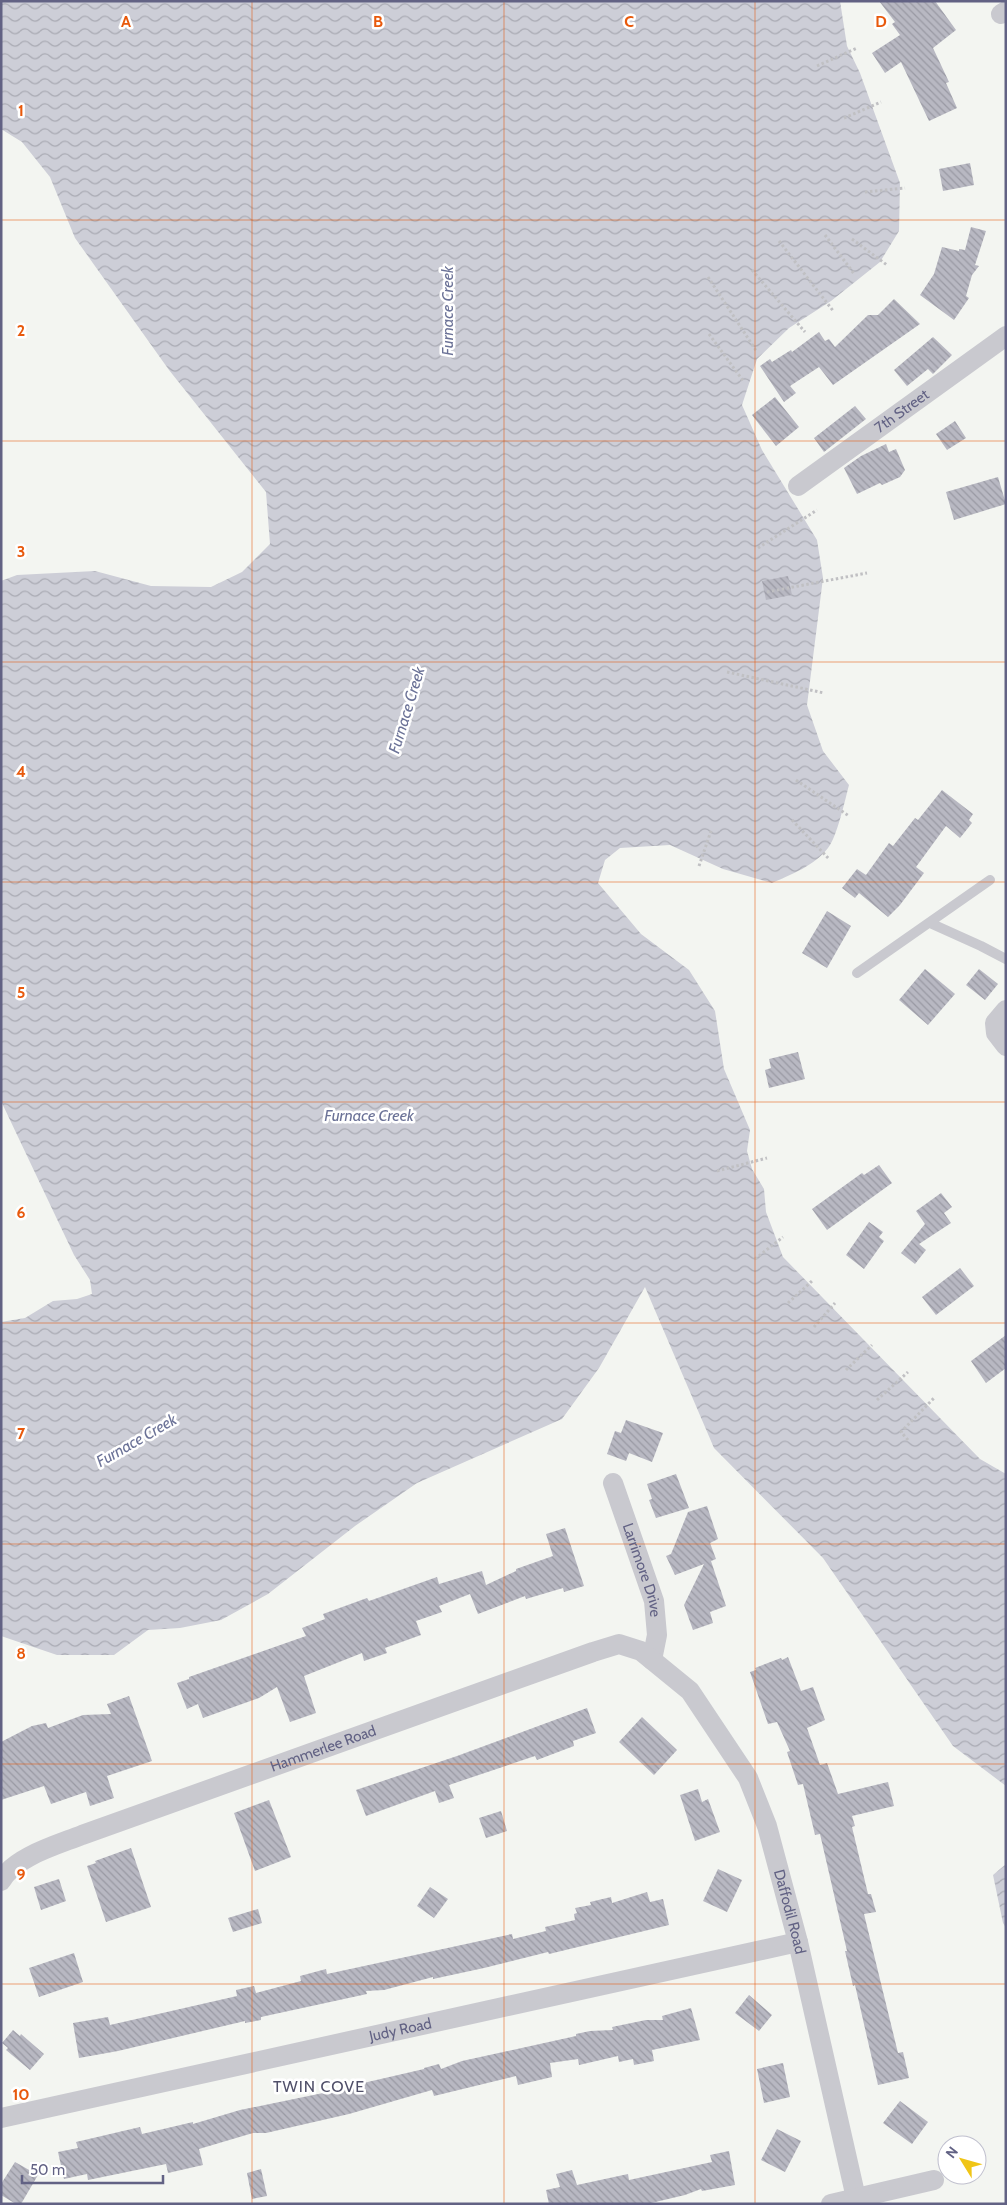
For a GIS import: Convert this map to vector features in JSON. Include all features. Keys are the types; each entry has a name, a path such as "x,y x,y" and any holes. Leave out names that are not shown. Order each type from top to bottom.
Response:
{"street":[{"name":"7th Street","path":"798,486 1006,336"},
{"path":"1006,1010 994,1023 996,1033 1006,1046"},
{"name":"Larrimore Drive","path":"613,1483 654,1601 657,1635 652,1660"},
{"name":"Hammerlee Road","path":"1,1881 6,1872 31,1856 82,1835 593,1652 619,1644 641,1651 652,1660"},
{"name":"Daffodil Road","path":"652,1660 690,1691 748,1778 768,1826 798,1942 856,2198"},
{"name":"Judy Road","path":"1,2118 798,1942"},
{"path":"831,2204 934,2180"}],"lane":[{"path":"857,973 990,880"},
{"path":"930,923 1006,959"}],"path":[{"path":"817,66 857,48"},
{"path":"844,118 881,102"},
{"path":"865,192 905,188"},
{"path":"825,235 856,275"},
{"path":"852,239 886,265"},
{"path":"779,241 834,312"},
{"path":"752,270 805,332"},
{"path":"708,277 757,352"},
{"path":"709,334 744,382"},
{"path":"758,548 817,510"},
{"path":"767,592 867,573"},
{"path":"727,672 824,693"},
{"path":"796,780 850,816"},
{"path":"792,820 829,859"},
{"path":"700,866 711,831"},
{"path":"717,1171 767,1158"},
{"path":"755,1259 783,1237"},
{"path":"788,1303 812,1281"},
{"path":"814,1327 835,1303"},
{"path":"846,1370 872,1345"},
{"path":"877,1400 908,1372"},
{"path":"908,1440 901,1432 934,1398"}],"water":[{"name":"Furnace Creek","path":"1,1 840,1 847,46 860,73 900,183 899,231 880,262 831,301 789,328 757,359 742,405 762,450 817,540 823,578 807,705 823,751 849,785 843,809 838,827 828,848 816,860 802,869 772,883 723,869 670,845 620,848 605,860 598,883 641,934 689,970 715,1011 724,1069 750,1130 747,1151 752,1169 764,1189 766,1212 783,1257 980,1459 1006,1474 1006,1786 953,1746 823,1558 714,1448 645,1287 599,1368 562,1419 417,1483 355,1526 268,1594 221,1620 180,1628 148,1630 114,1655 57,1655 1,1636 1,1322 25,1318 53,1301 77,1299 92,1294 90,1280 74,1255 1,1101 1,581 17,575 95,571 151,586 211,587 242,572 270,544 266,492 169,370 75,238 50,177 22,142 1,129"},
{"path":"1006,1864 1006,1928 1003,1923 993,1875"}],"building":[{"path":"879,1 935,1 956,30 933,48 949,82 946,83 957,108 929,121 901,62 885,73 872,53 900,35 892,24 895,22"},
{"path":"970,163 974,185 943,191 939,169"},
{"path":"971,227 986,231 975,265 979,266 972,275 966,296 969,298 954,320 920,295 934,274 942,247 959,251 959,249 965,250"},
{"path":"894,299 920,324 833,385 819,367 790,386 796,393 784,402 760,366 770,359 772,362 791,350 792,352 819,332 825,341 829,339 835,347 868,315 878,315"},
{"path":"933,337 952,355 933,374 928,369 907,386 894,370"},
{"path":"775,397 799,427 776,446 752,415"},
{"path":"855,406 866,419 824,452 814,438"},
{"path":"955,421 966,438 947,450 936,434"},
{"path":"886,444 889,452 896,449 905,470 900,477 882,485 880,483 857,494 844,468 861,456"},
{"path":"998,477 1006,504 954,520 946,492"},
{"path":"788,576 792,595 766,600 762,581"},
{"path":"942,790 973,814 969,820 972,823 960,838 946,826 916,867 924,873 900,905 888,917 859,893 855,898 842,888 857,869 866,875 889,843 893,846 915,818 918,820"},
{"path":"827,911 851,926 827,968 802,953"},
{"path":"925,969 955,994 928,1025 899,1000"},
{"path":"979,969 998,984 985,1000 966,985"},
{"path":"798,1052 805,1079 769,1088 765,1070 771,1068 769,1059"},
{"path":"879,1165 892,1183 827,1230 812,1209 862,1173 864,1175"},
{"path":"941,1193 952,1207 944,1213 951,1223 919,1244 926,1250 915,1264 901,1253 925,1224 916,1211"},
{"path":"869,1222 883,1232 879,1237 884,1241 864,1269 846,1255"},
{"path":"960,1268 974,1286 936,1315 922,1297"},
{"path":"1006,1335 1006,1368 986,1383 971,1361"},
{"path":"626,1420 663,1433 652,1462 629,1453 626,1461 607,1454 615,1431 621,1433"},
{"path":"676,1474 689,1508 656,1518 649,1500 652,1499 647,1484"},
{"path":"707,1506 718,1539 710,1543 716,1559 711,1561 726,1606 710,1612 713,1623 693,1630 684,1605 704,1564 675,1575 666,1556 671,1554 688,1512"},
{"path":"565,1528 584,1586 564,1592 563,1588 526,1599 525,1596 478,1614 470,1594 439,1606 442,1612 416,1621 421,1635 385,1648 387,1653 364,1661 362,1653 304,1676 316,1713 290,1722 277,1687 259,1698 203,1718 198,1704 187,1709 177,1683 189,1679 189,1677 306,1636 302,1628 325,1619 323,1614 367,1598 369,1601 437,1577 439,1584 482,1571 486,1585 516,1571 516,1569 553,1556 546,1534"},
{"path":"788,1657 801,1691 813,1687 825,1720 807,1728 820,1765 827,1763 838,1794 888,1782 894,1806 852,1816 855,1826 852,1827 868,1894 871,1894 876,1912 864,1914 898,2053 903,2052 909,2078 878,2085 855,1985 853,1986 845,1951 847,1951 820,1834 815,1835 803,1784 798,1785 787,1752 790,1751 777,1722 768,1724 750,1672 756,1670 755,1668"},
{"path":"129,1696 152,1761 107,1776 114,1798 90,1806 86,1792 51,1804 44,1786 1,1800 1,1742 32,1726 46,1723 48,1728 83,1715 111,1714 107,1704"},
{"path":"587,1708 596,1733 573,1741 574,1746 537,1760 535,1756 449,1785 454,1798 439,1803 435,1791 366,1816 356,1790 457,1756"},
{"path":"642,1717 677,1750 654,1775 619,1742"},
{"path":"698,1789 702,1802 708,1799 720,1832 695,1841 680,1795"},
{"path":"269,1800 291,1857 255,1871 234,1813"},
{"path":"501,1811 507,1831 486,1838 479,1818"},
{"path":"131,1848 151,1907 106,1922 87,1866 96,1863 95,1861"},
{"path":"718,1869 742,1880 727,1912 703,1901"},
{"path":"59,1879 66,1901 41,1910 34,1887"},
{"path":"430,1887 448,1899 434,1918 417,1906"},
{"path":"647,1892 650,1902 663,1899 669,1925 549,1954 548,1952 484,1968 433,1979 433,1977 384,1990 366,1991 367,1994 261,2017 261,2020 245,2023 245,2021 118,2051 79,2058 73,2023 108,2017 110,2025 237,1996 236,1990 254,1986 256,1993 301,1981 300,1976 326,1969 327,1974 512,1934 513,1939 546,1931 545,1927 575,1920 574,1914 577,1913 575,1908 591,1905 590,1902 611,1897 612,1903"},
{"path":"258,1909 262,1923 233,1932 228,1918"},
{"path":"74,1953 83,1982 39,1997 29,1968"},
{"path":"749,1995 772,2015 759,2031 735,2013"},
{"path":"691,2008 700,2040 652,2050 654,2061 634,2065 633,2059 619,2062 618,2056 579,2065 578,2059 550,2063 552,2077 518,2085 516,2076 434,2096 432,2090 349,2114 266,2133 253,2133 199,2149 203,2165 168,2173 166,2164 88,2180 87,2174 64,2179 58,2152 78,2148 76,2142 140,2127 142,2134 193,2122 193,2124 240,2110 343,2088 360,2088 359,2084 439,2064 441,2069 462,2061 576,2036 576,2034 613,2030 612,2027 646,2020 663,2020 662,2016"},
{"path":"13,2030 20,2036 21,2034 44,2054 30,2070 6,2050 8,2048 2,2043"},
{"path":"783,2063 790,2097 764,2103 757,2069"},
{"path":"900,2101 928,2122 912,2144 883,2123"},
{"path":"777,2129 801,2141 785,2172 761,2160"},
{"path":"729,2151 735,2185 702,2191 701,2189 647,2204 549,2204 546,2190 560,2187 556,2174 572,2170 577,2185 628,2174 629,2180 712,2162 710,2155"},
{"path":"15,2162 38,2175 21,2204 16,2204 1,2195 1,2184"},
{"path":"261,2169 267,2196 252,2199 247,2173"}],"district":[{"name":"TWIN COVE","path":"319,2086"}]}
